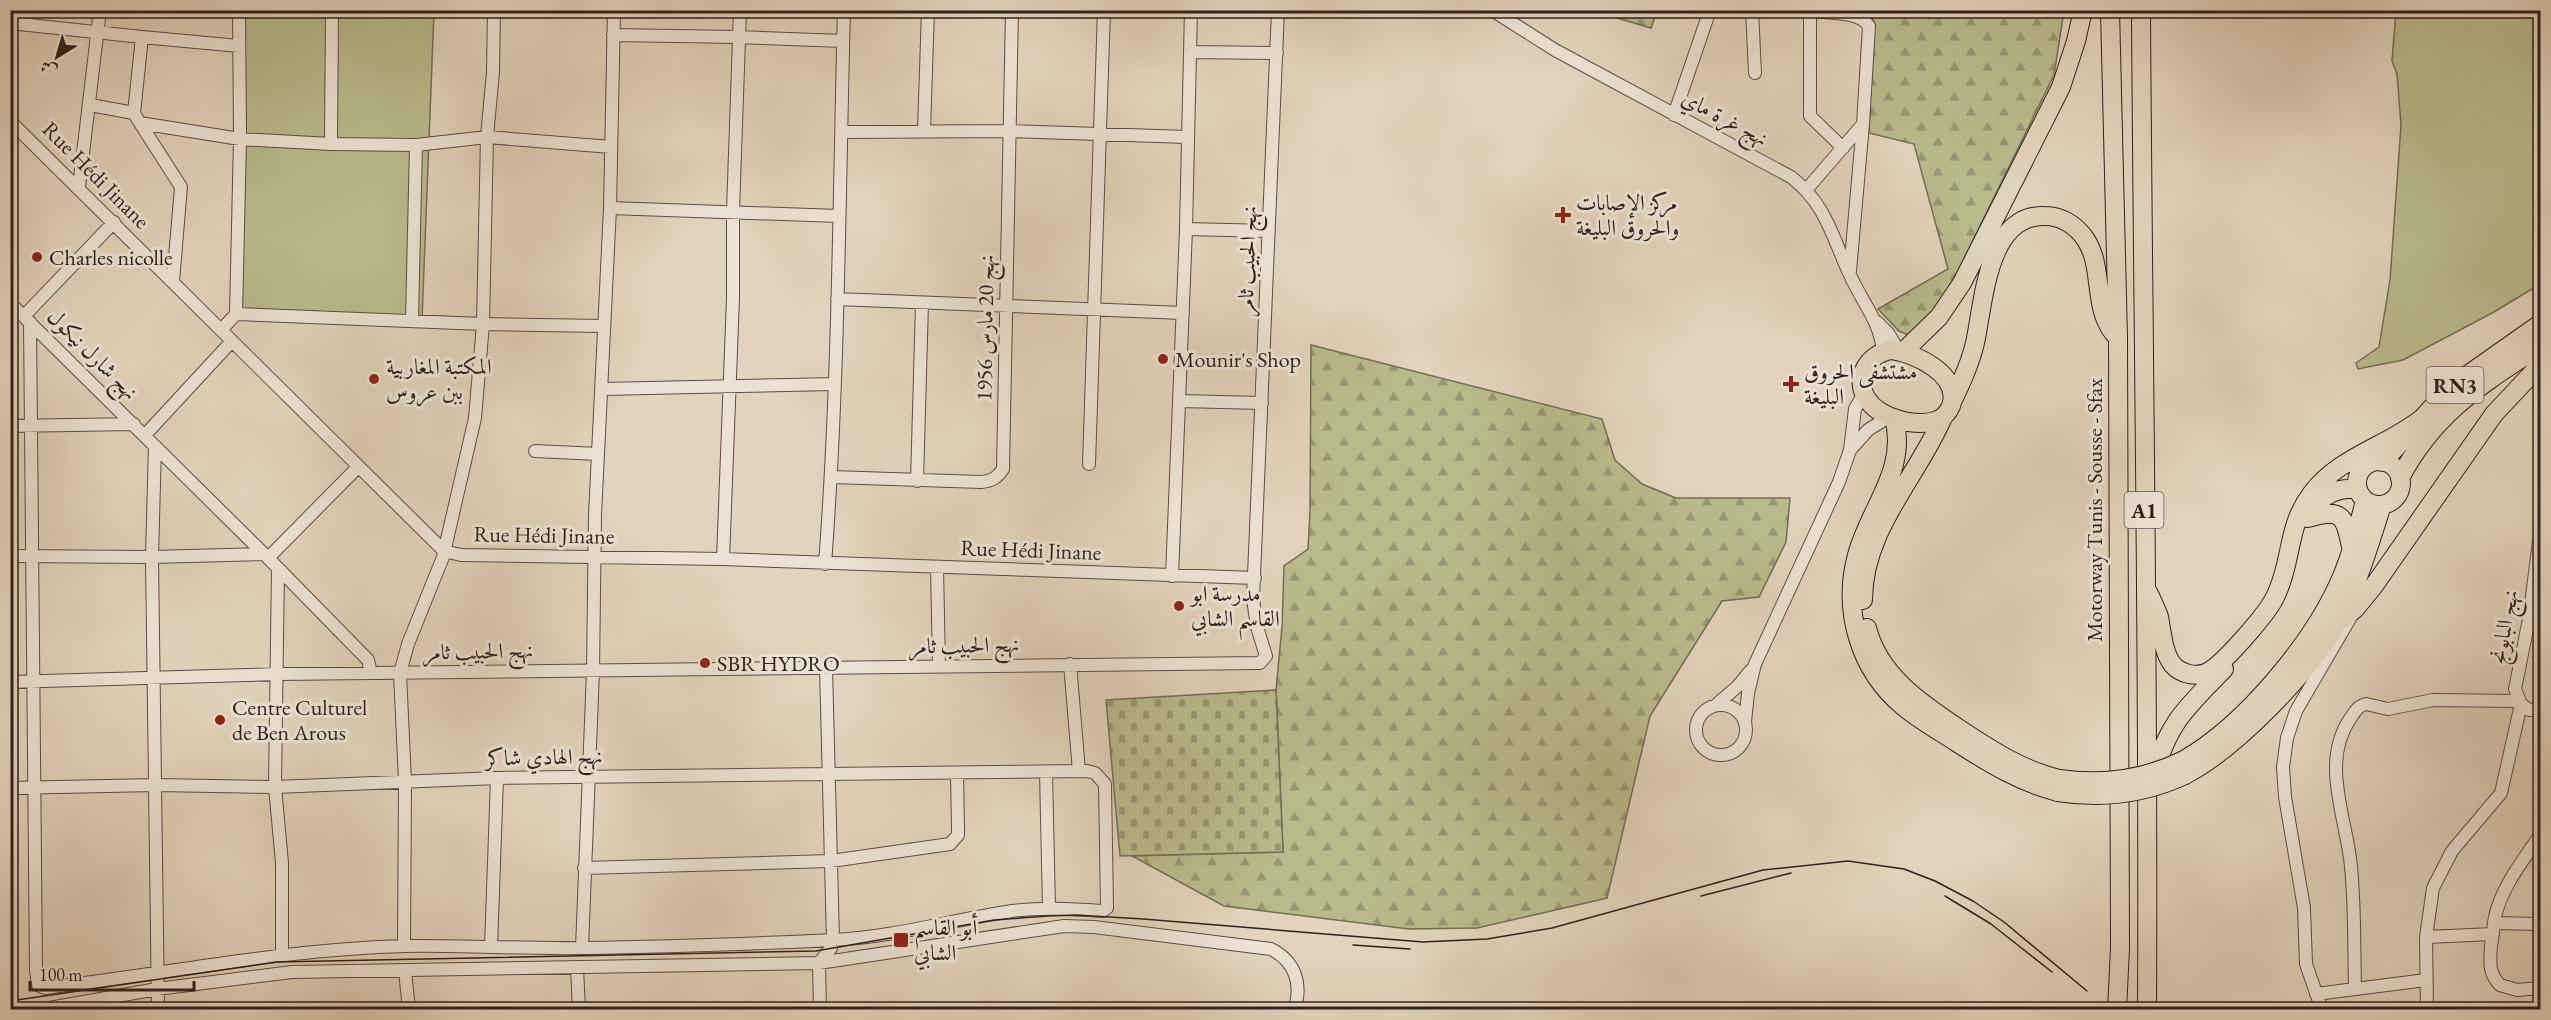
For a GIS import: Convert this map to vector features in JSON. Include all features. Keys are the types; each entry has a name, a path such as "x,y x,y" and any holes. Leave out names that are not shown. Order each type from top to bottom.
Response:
{"highway":[{"path":"1948,410 1928,422 1892,417 1872,405 1864,393 1862,379 1866,365 1876,355 1895,351 1934,322 1962,283 2061,87 2083,10"},
{"name":"Motorway Tunis - Sousse - Sfax","path":"2110,10 2118,338 2120,948 2117,1010"},
{"name":"A1","path":"2141,10 2144,585 2148,802 2147,1010"},
{"path":"2058,785 2001,757 1923,705 1893,676 1869,637 1863,592 1870,555 1892,506 1932,441 1971,357 1984,295 1998,247 2008,231 2023,220 2051,216 2068,222 2082,234 2094,259 2104,318 2118,338"},
{"name":"RN3","path":"2541,324 2459,381 2421,418 2383,462 2370,463 2361,471 2357,483 2368,498 2389,502 2399,492 2400,478 2416,452 2450,410 2469,393 2541,346"},
{"path":"1895,351 1924,360 1938,371 1951,391 1948,410"},
{"path":"2337,623 2355,609 2373,587 2494,414 2541,365"},
{"path":"1892,417 1898,447 1895,466 1862,538 1851,585 1852,614 1864,655 1886,689 1910,712 2001,771 2030,784 2058,785 2100,795 2129,793 2157,786 2185,767 2273,683 2326,608 2352,551 2368,498"},
{"path":"2144,585 2155,607 2166,652 2172,664 2178,670 2191,675 2212,670 2262,618 2275,598 2283,579 2290,538 2298,517 2322,479 2337,468 2400,434 2421,418"},
{"path":"2383,462 2394,467 2400,478"},
{"path":"2148,802 2158,758 2175,722 2267,627 2284,603 2308,518 2317,503 2328,494 2342,489 2368,498"},
{"path":"2185,767 2223,751 2264,713 2310,660 2337,623 2355,584 2368,498"},
{"path":"2308,518 2329,512 2342,518 2347,525 2352,551"}],"street":[{"path":"79,187 100,10"},
{"path":"222,329 236,314 240,139 239,10"},
{"path":"331,144 332,10"},
{"path":"404,946 405,781 400,673 408,644 444,550 475,418 483,324 487,137 493,72 494,10"},
{"path":"582,948 593,671 594,556 610,208 614,10"},
{"path":"723,559 740,10"},
{"path":"825,564 832,477 843,132 844,10"},
{"path":"924,130 928,10"},
{"name":"نهج 20 مارس 1956","path":"832,477 917,481 990,481 1003,469 1012,10"},
{"path":"1089,464 1104,10"},
{"path":"1172,576 1186,229 1191,10"},
{"name":"نهج الحبيب ثامر","path":"10,682 278,674 1260,663 1266,656 1254,613 1278,10"},
{"name":"نهج غرة ماي","path":"1492,10 1555,50 1791,177 1807,189 1836,237 1850,276 1876,322 1888,333 1895,351"},
{"path":"1674,115 1710,10"},
{"path":"1752,10 1755,73"},
{"path":"1843,147 1810,116 1810,11 1858,17 1867,22 1869,26 1850,276"},
{"path":"10,23 239,46"},
{"path":"613,35 843,41"},
{"path":"142,37 137,118 175,175 182,194 173,281"},
{"path":"1190,52 1277,53"},
{"path":"90,105 137,118 240,139 331,144 416,145 487,137 611,147"},
{"name":"Rue Hédi Jinane","path":"10,121 222,329 358,468 444,550 461,555 723,559 1255,578"},
{"path":"1807,189 1863,124"},
{"path":"843,132 1009,131 1187,137"},
{"path":"412,320 416,145"},
{"path":"610,208 839,216"},
{"path":"114,222 27,319 35,682 33,788 38,985 45,988 282,954 404,946 582,948 833,940 905,932 1010,912 1049,908 1046,772"},
{"path":"1186,229 1269,231"},
{"path":"837,299 1183,313"},
{"name":"نهج شارل نيكول","path":"10,303 134,424 368,660 371,673"},
{"path":"917,481 922,303"},
{"path":"236,314 483,324 604,326"},
{"path":"145,435 232,341"},
{"path":"602,388 835,384"},
{"path":"1755,664 1738,686 1717,704 1702,713 1697,720 1696,738 1706,751 1722,755 1737,750 1745,737 1748,693 1755,664 1839,482 1850,450 1855,409 1864,393"},
{"path":"1180,401 1262,403"},
{"path":"1850,450 1868,430 1892,417"},
{"path":"10,426 134,424"},
{"path":"155,446 152,557 158,1010"},
{"path":"535,451 598,454"},
{"path":"10,556 266,556 358,468"},
{"name":"نهج البابونج","path":"2427,1010 2426,937 2429,903 2441,869 2477,819 2501,793 2520,703 2515,689 2535,616 2541,534"},
{"path":"937,567 939,666"},
{"path":"278,568 275,787 282,863 282,954"},
{"path":"2322,1010 2306,964 2304,908 2283,782 2284,752 2296,711 2355,609"},
{"path":"1070,664 1079,771"},
{"path":"820,1010 819,963 831,948 833,940 826,668"},
{"path":"2355,988 2351,867 2336,779 2337,750 2343,728 2356,710 2366,704 2388,709 2440,699 2520,703 2529,710 2541,709"},
{"path":"1717,704 1734,708 1745,722"},
{"name":"نهج الهادي شاكر","path":"10,788 156,785 275,787 497,778 830,773 1079,771 1095,773 1105,784 1106,909 1102,911 1049,908"},
{"path":"584,868 831,861 950,843 958,835 957,773"},
{"path":"491,947 497,778"},
{"path":"2541,836 2508,883 2499,901 2493,928 2490,962 2494,978 2508,989 2541,988"},
{"path":"2426,937 2541,924"},
{"path":"38,1010 157,989 292,972 819,963 1032,929 1064,926 1095,927 1271,949 1284,955 1292,967 1298,986 1294,1010"},
{"path":"578,968 579,1010"},
{"path":"405,971 409,1010"},
{"path":"2316,994 2426,980"}],"green space":[{"path":"241,11 434,11 422,320 235,311"},
{"path":"1610,11 1657,11 1651,28 1607,15"},
{"path":"1857,11 2064,11 2054,75 1957,273 1927,324 1908,335 1899,331 1878,309 1948,269 1914,144 1869,133 1873,14"},
{"path":"2396,11 2540,11 2540,284 2494,312 2403,360 2358,369 2356,363 2379,347 2390,280 2401,125 2397,74 2392,61"},
{"path":"1311,345 1602,419 1615,460 1642,484 1676,498 1790,498 1786,542 1759,597 1722,601 1650,716 1607,898 1477,928 1409,929 1224,906 1132,856 1283,852 1276,690 1282,627 1284,566 1308,549"},
{"path":"1276,690 1283,852 1120,856 1106,700"}],"tram line":[{"path":"10,1001 276,962 816,951 994,920 1048,916 1076,915 1143,919 1423,942 1487,939 1552,928 1763,870 1848,861 1904,869 1935,881 1973,901 2004,922 2087,991"},
{"path":"1701,896 1791,873"},
{"path":"1945,896 1991,924 2052,972"},
{"path":"1353,945 1410,949"}],"place":[{"name":"مركز الإصابات والحروق البليغة","path":"1563,215"},
{"name":"Charles nicolle","path":"37,257"},
{"name":"Mounir's Shop","path":"1163,359"},
{"name":"المكتبة المغاربية ببن عروس","path":"374,379"},
{"name":"مشتشفى الحروق البليغة","path":"1791,384"},
{"name":"مدرسة ابو القاسم الشابي","path":"1179,606"},
{"name":"SBR HYDRO","path":"705,663"},
{"name":"Centre Culturel de Ben Arous","path":"220,720"},
{"name":"أبو القاسم الشابي","path":"901,940"}]}
